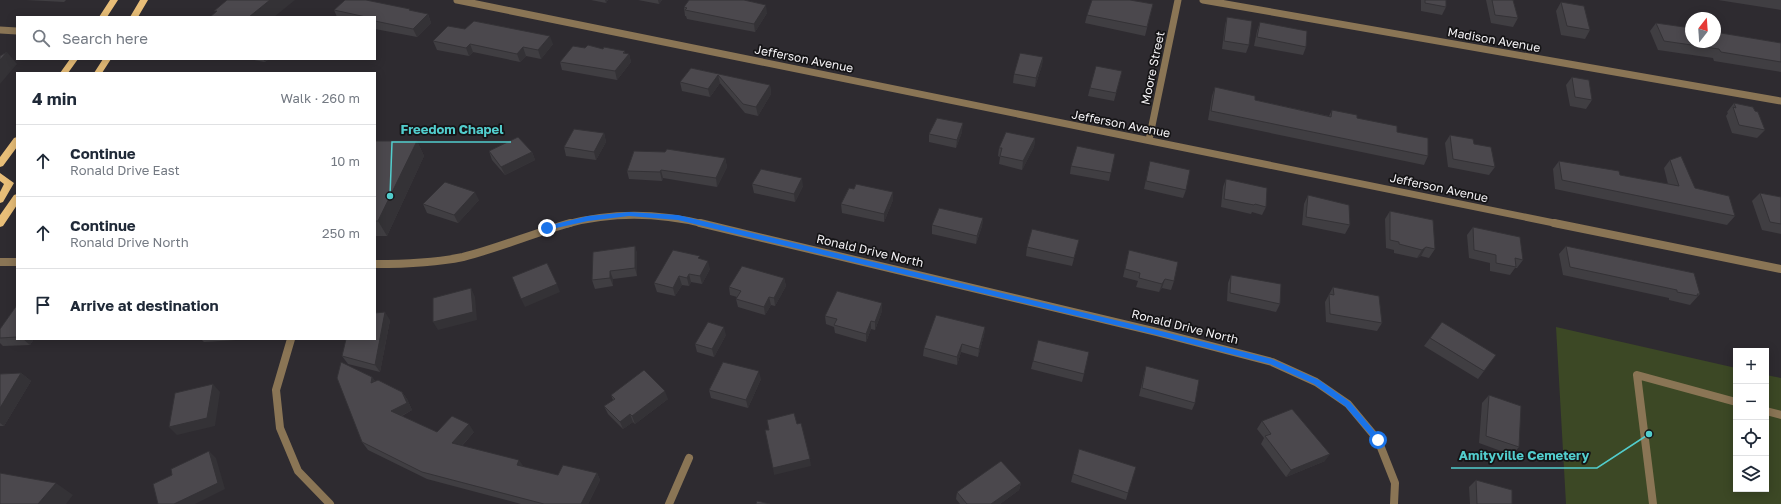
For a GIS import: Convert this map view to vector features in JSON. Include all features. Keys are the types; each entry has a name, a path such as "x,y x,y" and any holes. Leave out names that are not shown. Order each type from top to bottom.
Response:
{"main road":[{"path":"104,16 114,0"},
{"path":"135,16 144,0"},
{"path":"65,72 73,60"},
{"path":"99,72 106,60"},
{"path":"0,164 16,141"},
{"path":"0,176 9,183 0,200"},
{"path":"0,223 16,199"}],"street":[{"name":"Jefferson Avenue","path":"457,0 470,1 1781,269"},
{"name":"Moore Street","path":"1149,140 1178,0"},
{"name":"Madison Avenue","path":"1203,0 1781,101"},
{"path":"0,30 16,31"},
{"name":"Ronald Drive North","path":"376,264 420,265 478,253 547,228 588,219 629,214 678,218 1157,332 1272,362 1316,382 1348,404 1378,440 1395,483 1394,504"},
{"path":"0,262 16,262"},
{"path":"291,340 276,390 280,428 298,471 330,504"},
{"path":"1653,504 1637,375 1733,401"},
{"path":"1769,411 1781,415"},
{"path":"669,504 689,458"}],"green space":[{"path":"1556,327 1733,367 1733,492 1769,492 1769,376 1781,378 1781,504 1566,504"}],"building":[{"path":"227,0 270,0 250,16 211,16 217,11 214,11"},
{"path":"345,0 366,0 428,14 413,29 376,21 376,16 361,16 334,10"},
{"path":"689,0 744,0 766,5 754,24 685,10 687,8 684,7"},
{"path":"1092,0 1130,0 1153,4 1147,27 1087,15"},
{"path":"1425,0 1446,0 1446,7 1425,3"},
{"path":"1492,0 1513,0 1518,18 1495,15"},
{"path":"1561,2 1584,6 1590,30 1567,26"},
{"path":"1227,17 1252,21 1249,45 1224,41"},
{"path":"474,21 550,36 538,50 523,47 517,54 470,44 466,48 433,41 448,26 465,29"},
{"path":"1260,22 1307,31 1306,47 1257,37"},
{"path":"1656,23 1685,27 1685,44 1664,41"},
{"path":"1721,33 1781,43 1781,62 1721,52 1719,49 1712,48 1721,48"},
{"path":"588,45 603,49 604,47 625,51 623,53 629,54 615,71 560,62 573,46 585,48"},
{"path":"7,52 0,60 0,56"},
{"path":"1020,53 1043,57 1036,78 1014,74"},
{"path":"1096,66 1122,71 1116,93 1090,88"},
{"path":"691,68 770,85 756,107 743,104 718,75 708,89 680,82"},
{"path":"1572,77 1589,80 1592,100 1575,97"},
{"path":"1215,87 1255,96 1255,100 1331,117 1332,110 1357,115 1357,118 1397,126 1397,132 1428,138 1428,156 1211,111"},
{"path":"1734,103 1753,107 1755,111 1758,112 1765,130 1739,125 1733,107 1736,108"},
{"path":"937,118 963,123 957,140 929,134"},
{"path":"574,129 604,133 594,152 564,147"},
{"path":"1006,132 1035,138 1023,161 1000,156 1002,148 999,148"},
{"path":"1450,135 1473,139 1474,144 1491,147 1495,167 1453,159"},
{"path":"518,137 532,152 501,167 489,151"},
{"path":"376,141 417,141 378,221 376,221"},
{"path":"1077,146 1115,154 1111,173 1071,166"},
{"path":"667,149 725,158 716,178 661,170 660,172 627,171 634,151 665,152"},
{"path":"1681,156 1695,188 1729,196 1735,216 1562,180 1559,161 1619,171 1620,175 1679,186 1670,160"},
{"path":"1150,161 1190,170 1186,190 1146,181"},
{"path":"761,169 802,178 794,194 752,184"},
{"path":"1226,179 1267,188 1266,207 1224,199"},
{"path":"445,182 475,192 454,215 423,204"},
{"path":"856,184 893,192 884,214 841,204 849,188 854,189"},
{"path":"1760,193 1781,197 1781,224 1770,222"},
{"path":"1308,195 1349,205 1350,225 1306,217"},
{"path":"939,208 983,218 977,236 932,225"},
{"path":"1390,211 1433,220 1435,249 1426,247 1422,250 1390,240"},
{"path":"1473,227 1520,237 1523,260 1515,258 1516,267 1496,263 1496,255 1474,250"},
{"path":"1032,229 1079,240 1074,258 1027,247"},
{"path":"635,246 635,268 610,271 610,278 592,280 593,252"},
{"path":"1566,246 1694,273 1700,294 1697,294 1698,296 1677,292 1677,290 1570,267"},
{"path":"673,250 700,256 698,258 708,261 700,276 689,274 687,278 679,276 673,288 654,283"},
{"path":"1129,250 1178,262 1174,281 1165,279 1162,284 1139,278 1140,273 1125,269"},
{"path":"547,263 557,284 521,299 512,277"},
{"path":"742,266 784,278 774,298 769,297 764,307 736,299 741,291 729,287"},
{"path":"1231,275 1281,284 1280,304 1230,293"},
{"path":"1333,287 1379,296 1382,323 1330,314 1329,294 1334,295"},
{"path":"471,288 473,312 433,322 433,298"},
{"path":"837,291 882,303 875,322 871,321 866,334 834,325 837,319 825,316"},
{"path":"16,306 16,337 0,338 0,329"},
{"path":"385,312 375,365 342,356 346,340 376,340 376,313"},
{"path":"936,315 985,327 979,349 962,344 957,357 924,348"},
{"path":"708,322 724,327 712,349 695,344"},
{"path":"1442,322 1496,355 1484,371 1430,338"},
{"path":"1038,340 1089,352 1084,374 1033,361"},
{"path":"341,362 372,377 371,383 378,380 402,392 407,403 391,411 437,432 452,416 469,424 452,443 519,460 517,465 558,475 563,465 597,473 581,504 544,504 422,472 362,442 337,378"},
{"path":"723,362 759,371 746,400 709,390"},
{"path":"1146,366 1199,380 1195,403 1142,388"},
{"path":"644,370 665,391 632,416 630,414 620,422 604,406 615,399 611,395"},
{"path":"21,373 0,408 0,374"},
{"path":"213,384 207,418 169,427 175,393"},
{"path":"1489,395 1521,406 1519,447 1486,436"},
{"path":"1292,409 1330,454 1291,470 1265,436 1271,434 1262,421"},
{"path":"794,413 797,424 801,423 810,459 773,468 765,430 769,430 767,420"},
{"path":"1079,449 1136,467 1128,493 1073,474"},
{"path":"209,451 218,483 174,504 158,504 153,484 172,475 171,469"},
{"path":"1001,461 1021,483 991,504 967,504 957,492"},
{"path":"0,473 56,483 38,504 0,504"},
{"path":"1476,480 1512,490 1512,504 1477,504"},
{"path":"757,501 770,504 756,504"}],"place":[{"name":"Freedom Chapel","path":"390,196"},
{"name":"Amityville Cemetery","path":"1649,434"}],"route":[{"path":"547,228 588,219 629,214 678,218 1157,332 1272,362 1316,382 1348,404 1378,440"}]}
